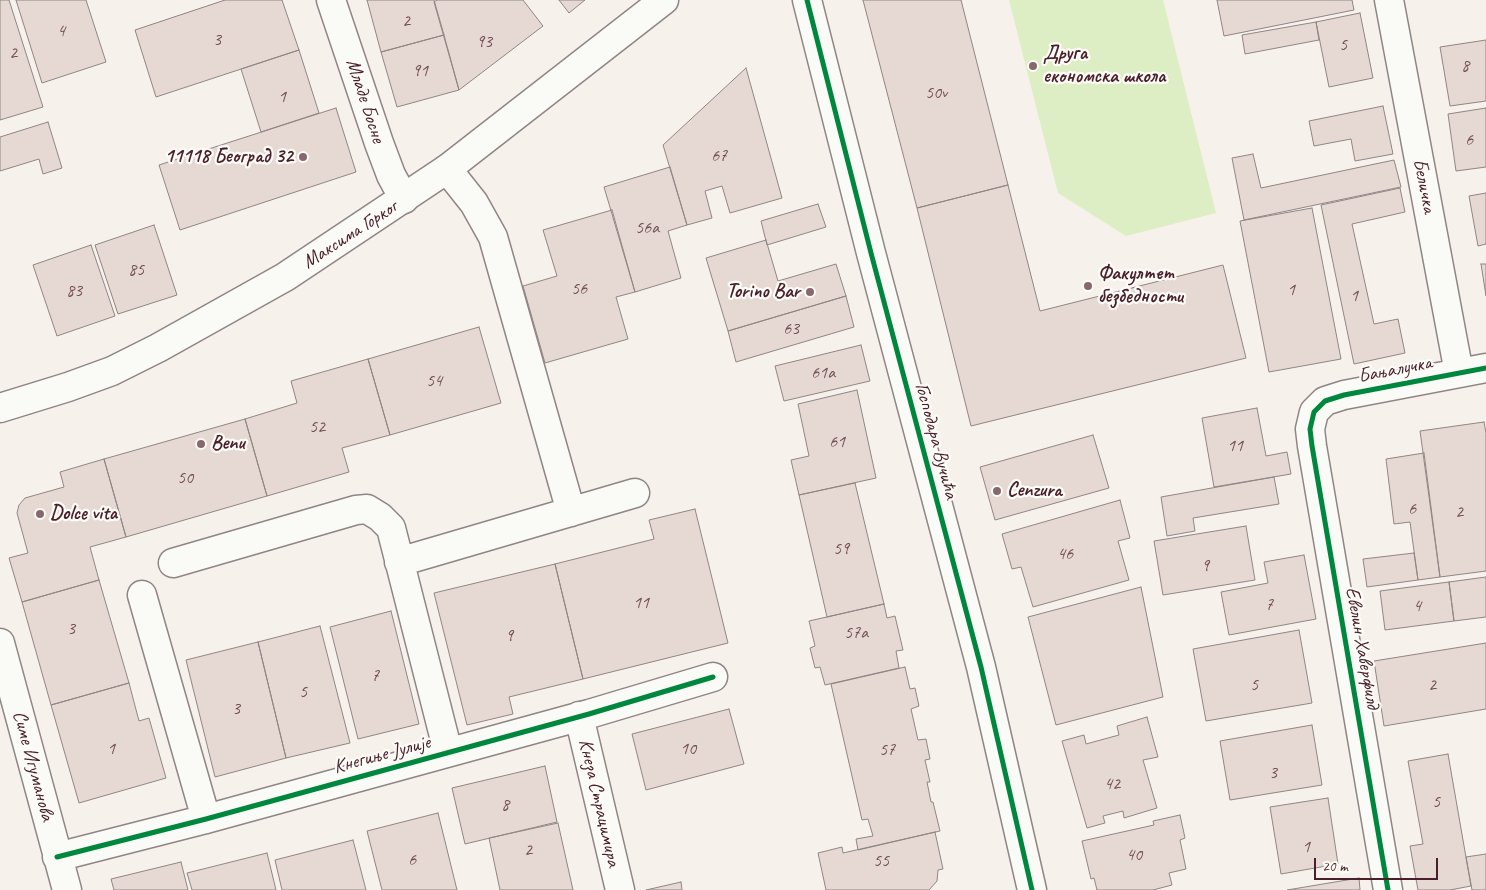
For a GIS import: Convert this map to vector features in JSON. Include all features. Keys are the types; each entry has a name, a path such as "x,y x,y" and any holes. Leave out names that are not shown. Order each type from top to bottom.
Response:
{"street":[{"name":"Младе Босне","path":"331,0 379,143 391,175 404,199"},
{"name":"Максима Горког","path":"0,408 112,371 158,348 285,277 447,169 664,0"},
{"name":"Господара Вучића","path":"807,0 871,253 981,667 1032,890"},
{"name":"Беличка","path":"1389,0 1458,373"},
{"path":"447,169 474,203 494,237 571,512"},
{"name":"Бањалучка","path":"1314,412 1325,401 1344,396 1486,368"},
{"name":"Евелин Хаверфилд","path":"1314,412 1310,429 1312,446 1388,890"},
{"path":"399,562 635,493"},
{"path":"173,563 356,510 367,509 380,517 390,528 448,752"},
{"path":"142,595 206,819"},
{"name":"Симе Игуманова","path":"0,643 67,890"},
{"name":"Кнегиње Јулије","path":"57,857 206,819 713,677"},
{"name":"Кнеза Страцимира","path":"579,716 620,890"}],"green space":[{"path":"1009,0 1163,0 1216,213 1126,236 1058,193"}],"building":[{"path":"0,0 9,0 43,107 0,120"},
{"path":"16,0 86,0 106,62 42,83"},
{"path":"225,0 282,0 299,50 156,97 135,30"},
{"path":"367,0 434,0 444,35 381,52"},
{"path":"437,0 523,0 543,26 459,90 434,2"},
{"path":"559,0 585,0 569,13"},
{"path":"863,0 961,0 1008,185 917,208"},
{"path":"1217,0 1352,0 1354,10 1224,36"},
{"path":"1360,13 1373,78 1329,87 1316,22"},
{"path":"1316,22 1319,40 1245,54 1242,35"},
{"path":"444,35 459,90 397,107 381,52"},
{"path":"1486,40 1486,101 1450,106 1440,47"},
{"path":"299,50 319,113 261,132 241,69"},
{"path":"746,68 782,198 730,213 722,186 705,191 712,218 687,225 663,145"},
{"path":"1383,106 1393,154 1355,161 1351,139 1314,146 1309,121"},
{"path":"336,108 356,172 180,230 159,165"},
{"path":"1486,108 1486,167 1456,171 1448,114"},
{"path":"48,122 62,168 43,174 39,159 0,171 0,137"},
{"path":"1253,154 1261,188 1394,160 1401,187 1244,220 1232,158"},
{"path":"670,167 687,225 668,231 681,278 635,292 604,187"},
{"path":"1008,185 1040,311 1223,265 1246,358 971,426 917,208"},
{"path":"1400,188 1405,212 1352,224 1374,324 1398,319 1405,353 1354,364 1321,205"},
{"path":"1486,193 1486,244 1478,246 1469,196"},
{"path":"818,204 826,227 767,245 761,221"},
{"path":"1312,208 1341,359 1269,372 1240,221"},
{"path":"612,210 635,292 616,297 628,339 545,363 523,286 557,276 543,230"},
{"path":"154,225 177,295 118,314 95,245"},
{"path":"766,240 778,281 836,264 846,296 728,331 706,258"},
{"path":"91,245 115,316 57,336 33,265"},
{"path":"1481,264 1486,264 1486,296"},
{"path":"846,296 854,327 736,362 728,331"},
{"path":"479,327 501,403 390,435 368,359"},
{"path":"861,345 870,381 784,401 775,366"},
{"path":"368,359 390,435 342,448 349,472 267,496 245,419 297,403 291,381"},
{"path":"857,390 876,478 799,495 791,460 809,456 798,404"},
{"path":"1257,408 1266,456 1287,452 1291,474 1214,487 1202,418"},
{"path":"245,419 267,496 126,537 104,459"},
{"path":"1484,422 1486,433 1486,571 1440,577 1420,431"},
{"path":"1093,435 1109,488 995,520 980,467"},
{"path":"1424,453 1440,577 1418,580 1410,522 1394,524 1386,459"},
{"path":"104,459 126,537 90,547 99,580 22,602 9,558 28,553 17,513 19,505 25,498 64,487 60,472"},
{"path":"1274,477 1279,504 1193,518 1195,531 1167,536 1161,497"},
{"path":"855,483 884,604 827,617 799,495"},
{"path":"1120,500 1130,538 1118,541 1129,580 1033,607 1021,567 1012,569 1002,534"},
{"path":"695,509 728,643 583,679 555,564 654,539 649,520"},
{"path":"1246,526 1255,580 1163,595 1154,541"},
{"path":"1414,553 1418,580 1367,587 1363,559"},
{"path":"1304,555 1316,619 1229,635 1221,592 1268,583 1264,562"},
{"path":"555,564 583,679 509,697 513,714 467,725 434,593"},
{"path":"1486,577 1486,617 1454,621 1449,582"},
{"path":"99,580 129,683 51,705 22,602"},
{"path":"1449,582 1454,621 1385,630 1380,591"},
{"path":"1141,587 1163,697 1056,725 1028,617"},
{"path":"884,604 887,618 895,616 903,650 896,651 899,668 825,685 820,667 815,668 810,648 815,646 809,621"},
{"path":"391,611 419,724 358,739 330,627"},
{"path":"320,626 350,743 286,758 258,642"},
{"path":"1299,630 1312,703 1206,721 1193,649"},
{"path":"258,642 286,758 215,777 186,660"},
{"path":"1486,643 1486,709 1384,726 1374,661"},
{"path":"905,667 910,689 915,688 919,706 911,709 918,740 926,739 930,759 925,760 930,782 927,782 940,831 858,850 856,839 873,836 868,819 862,820 831,684"},
{"path":"129,683 139,721 149,718 166,778 79,803 51,705"},
{"path":"729,709 744,764 646,790 632,734"},
{"path":"1147,717 1158,757 1143,760 1157,808 1124,818 1123,811 1103,816 1105,823 1087,828 1062,741 1084,735 1086,744 1119,735 1117,726"},
{"path":"1312,725 1322,785 1230,800 1220,741"},
{"path":"1448,754 1471,886 1450,890 1418,890 1410,846 1423,844 1408,761"},
{"path":"545,766 557,822 465,844 452,788"},
{"path":"1328,798 1338,864 1281,874 1270,807"},
{"path":"438,813 457,890 382,890 367,831"},
{"path":"1180,815 1185,838 1180,840 1186,869 1169,873 1172,885 1153,890 1097,890 1094,878 1091,879 1082,841 1154,825 1153,821"},
{"path":"558,823 573,890 500,890 489,838"},
{"path":"935,832 943,869 938,870 937,881 929,890 826,890 818,853 842,847 843,853"},
{"path":"353,840 366,890 282,890 275,860"},
{"path":"267,853 276,890 192,890 187,873"},
{"path":"1486,854 1486,890 1472,890 1466,857"},
{"path":"181,862 188,890 114,890 111,879"},
{"path":"1359,878 1360,890 1287,890"},
{"path":"681,882 682,890 646,890"}],"cycle path":[{"path":"807,0 871,253 981,667 1032,890"},
{"path":"1388,890 1310,429 1314,412 1325,401 1344,395 1486,368"},
{"path":"57,857 206,819 589,714 713,677"}],"place":[{"name":"Друга економска школа","path":"1033,66"},
{"name":"11118 Београд 32","path":"303,157"},
{"name":"Факултет безбедности","path":"1088,286"},
{"name":"Torino Bar","path":"810,292"},
{"name":"Benu","path":"201,444"},
{"name":"Cenzura","path":"997,491"},
{"name":"Dolce vita","path":"40,514"}]}
